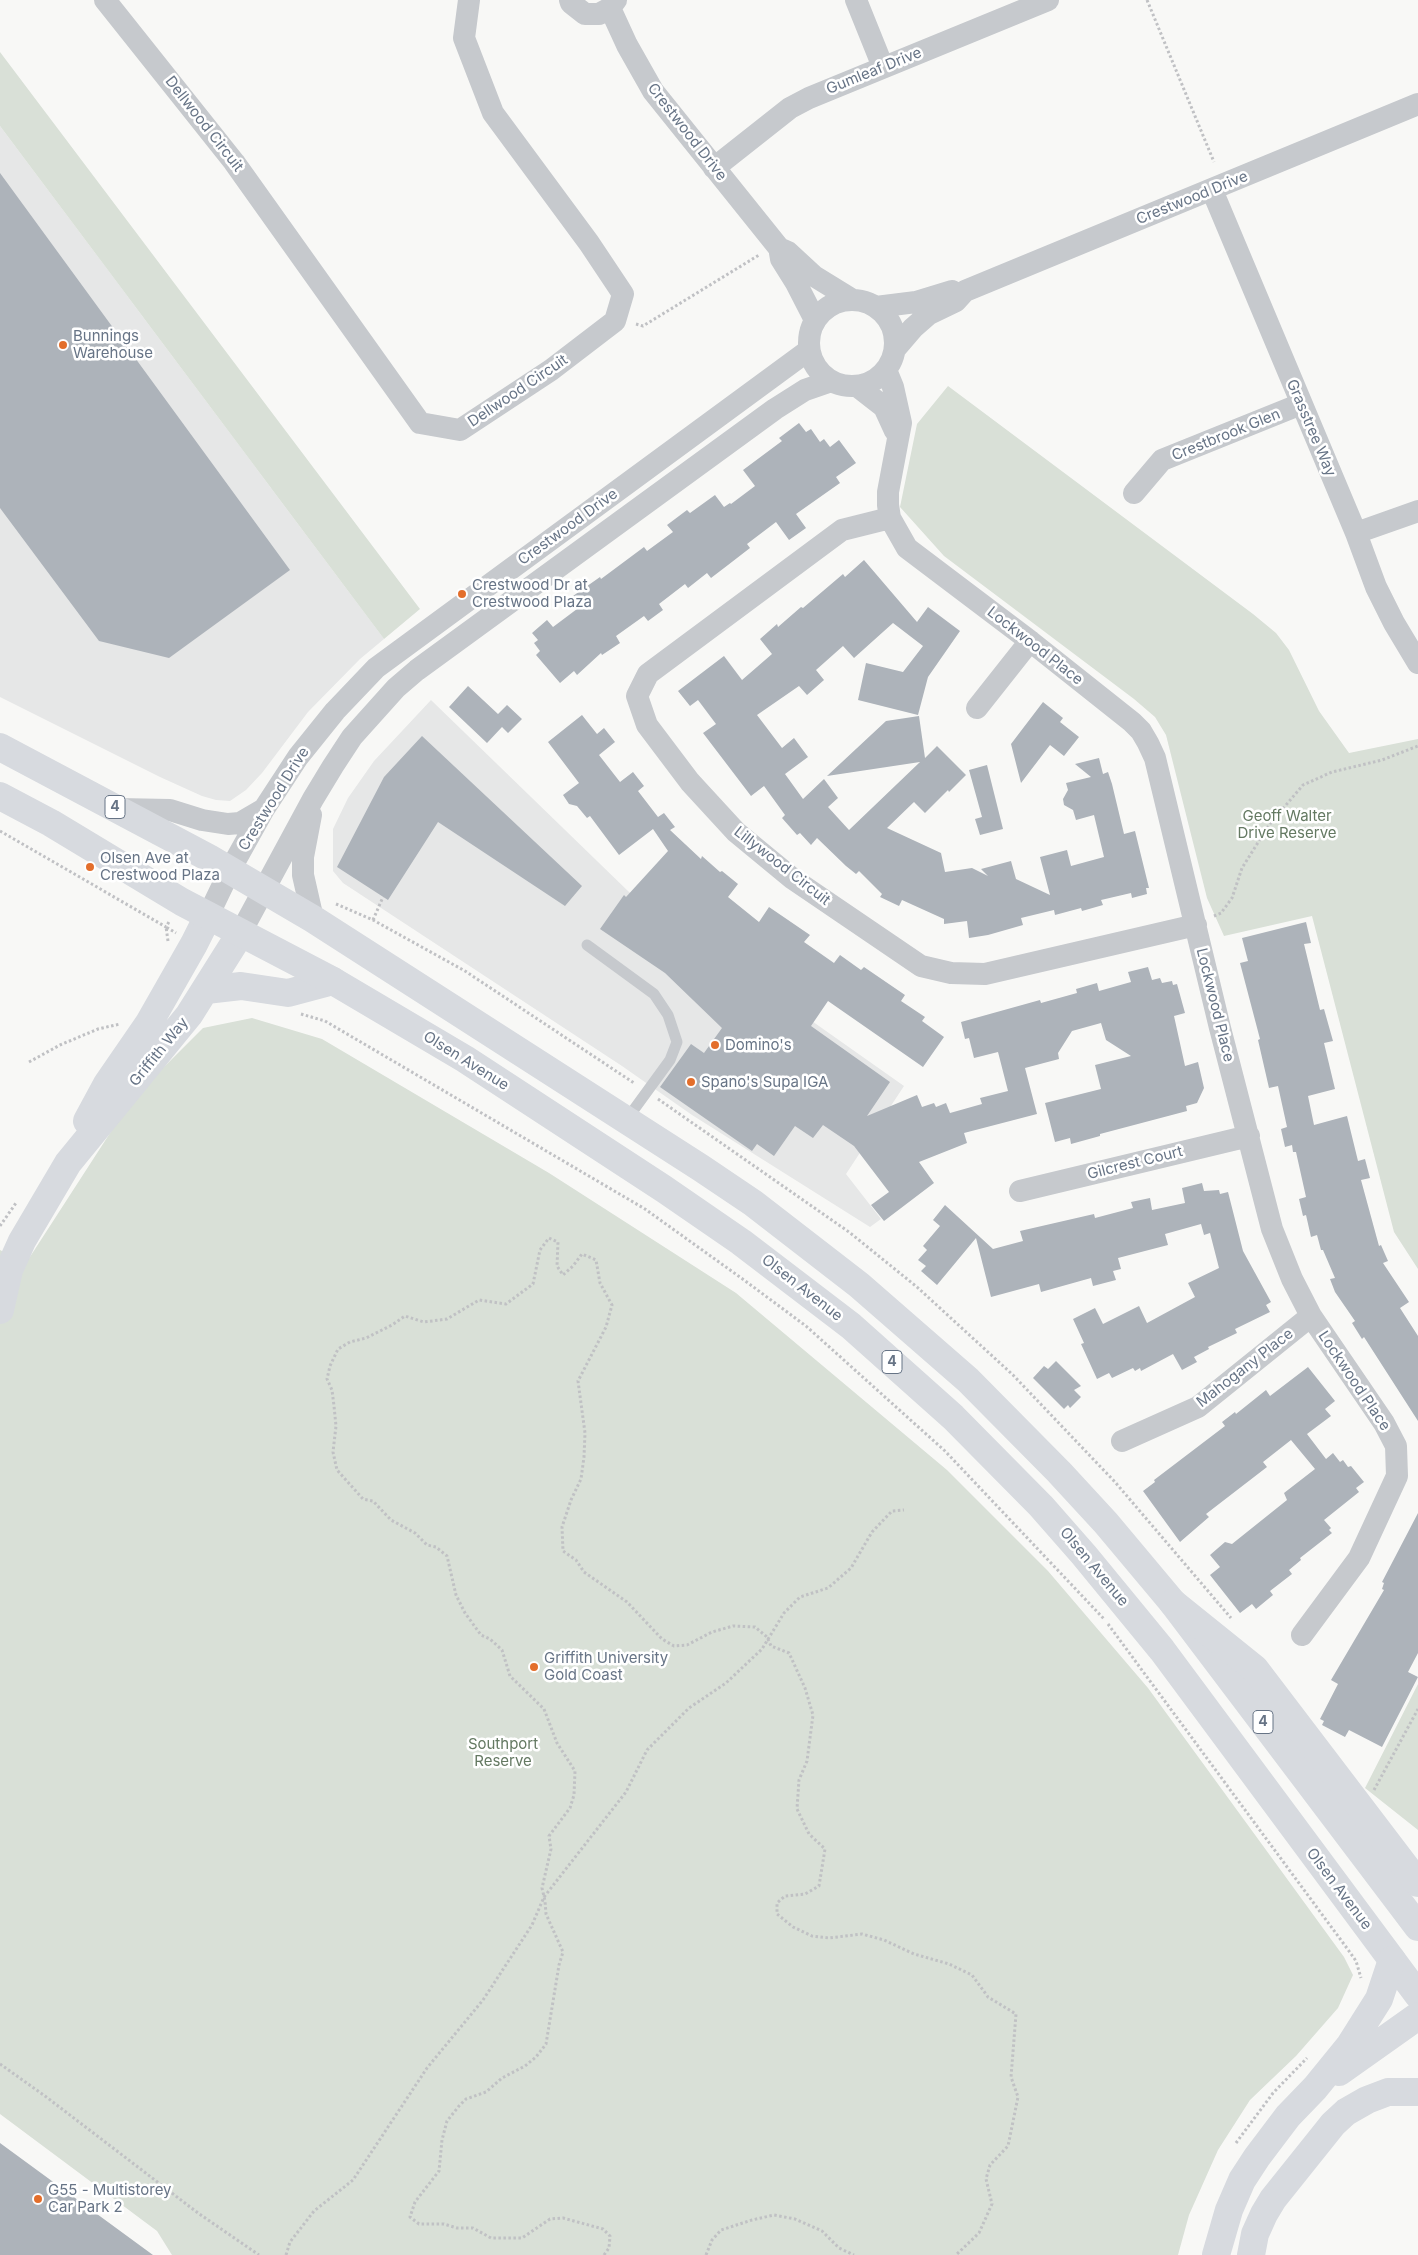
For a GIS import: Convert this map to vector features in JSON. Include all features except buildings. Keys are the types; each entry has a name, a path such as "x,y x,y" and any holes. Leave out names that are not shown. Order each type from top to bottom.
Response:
{"main road":[{"name":"4","path":"0,746 230,870 313,919 627,1119 753,1203 859,1285 968,1380 1060,1472 1106,1523 1173,1603 1418,1927"},
{"name":"Olsen Avenue","path":"0,796 51,823 208,916 333,982 466,1059 733,1236 851,1326 953,1417 1041,1506 1117,1594 1162,1650 1418,1995"},
{"name":"Griffith Way","path":"0,1310 9,1270 22,1241 68,1163 78,1138 107,1084 149,1023 208,916"},
{"name":"Griffith Way","path":"68,1163 177,1031 206,990 240,934"},
{"path":"206,990 241,986 288,993 333,982"},
{"path":"1173,1603 1255,1669 1418,1883"},
{"path":"1216,2255 1229,2210 1242,2180 1257,2156 1288,2116 1315,2088 1350,2045 1379,1999 1392,1960"},
{"path":"1315,2088 1418,2016"},
{"path":"1251,2255 1256,2234 1268,2206 1333,2124 1346,2112 1367,2100 1388,2092 1418,2092"}],"street":[{"name":"Dellwood Circuit","path":"105,0 234,162 420,423 460,430 550,370 615,321"},
{"path":"469,0 464,38 493,113 589,243 623,294 615,321"},
{"path":"570,0 571,3 585,14 599,14 613,4"},
{"path":"856,0 883,67"},
{"name":"Gumleaf Drive","path":"714,168 790,108 809,98 1048,0"},
{"name":"Crestwood Drive","path":"613,4 627,45 653,91 714,168 778,246 788,252 814,276 852,300"},
{"name":"Crestwood Drive","path":"895,349 913,328 929,314 956,300 965,291 1418,104"},
{"name":"Grasstree Way","path":"1212,190 1356,533 1376,587 1394,623 1418,663"},
{"name":"Crestwood Drive","path":"778,246 781,259 796,282 815,320"},
{"name":"Crestwood Drive","path":"876,307 916,302 956,290 965,291"},
{"path":"852,300 865,302 876,307 886,315 892,326 895,338 895,349 886,370 876,379 863,386 848,386 831,381 823,376 814,365 809,350 810,330 815,320 825,309 838,302 852,300"},
{"name":"Crestwood Drive","path":"208,916 230,870 264,809 298,757 335,711 376,668 809,350"},
{"name":"Lockwood Place","path":"886,370 900,412 901,423 888,492 890,518 907,548 1030,641 1132,722 1141,731 1148,743 1155,758 1272,1229 1292,1279 1311,1316 1384,1423 1396,1446 1397,1476 1359,1558 1302,1636"},
{"name":"Crestwood Drive","path":"240,934 313,799 352,737 390,695 417,670 775,409 805,390 831,381"},
{"path":"857,386 884,407 898,437"},
{"name":"Crestbrook Glen","path":"1134,493 1162,460 1301,404"},
{"path":"1356,533 1418,511"},
{"name":"Lillywood Circuit","path":"890,518 842,530 648,674 637,696 647,725 690,782 736,832 793,879 921,966 951,973 985,974 1196,925"},
{"path":"977,708 1030,641"},
{"path":"313,799 303,857 303,875 313,919"},
{"path":"118,809 170,810 202,820 228,824 240,823 264,809"},
{"name":"Gilcrest Court","path":"1020,1191 1249,1136"},
{"name":"Mahogany Place","path":"1122,1441 1198,1407 1311,1316"}],"lane":[{"path":"587,945 654,994 668,1015 677,1042 670,1060 627,1119"}],"path":[{"path":"1147,0 1214,162"},
{"path":"615,321 643,326 778,246"},
{"path":"1196,925 1221,913 1232,898 1242,868 1260,839 1269,825 1303,785 1332,772 1382,760 1418,746"},
{"path":"373,920 383,897"},
{"path":"168,944 169,937 166,927 194,944"},
{"path":"297,1013 325,1021 645,1209 806,1326 945,1451 1106,1621 1356,1961 1361,1979 1359,1987"},
{"path":"29,1062 60,1045 98,1029 128,1022"},
{"path":"0,1226 19,1199"},
{"path":"604,2255 609,2248 610,2236 603,2230 563,2218 550,2219 522,2238 491,2238 472,2228 457,2228 444,2224 419,2224 410,2217 415,2202 439,2171 442,2140 447,2121 466,2099 486,2092 502,2078 525,2066 536,2058 546,2044 559,1965 563,1952 546,1914 542,1888 551,1849 549,1836 570,1808 574,1795 575,1771 557,1743 544,1709 510,1676 502,1650 490,1639 481,1635 466,1612 456,1595 447,1556 436,1547 427,1545 415,1533 390,1520 373,1502 363,1499 337,1470 333,1452 336,1426 334,1406 332,1390 327,1379 330,1366 338,1349 350,1342 366,1338 384,1329 404,1316 424,1322 447,1319 479,1300 506,1304 533,1284 540,1250 549,1238 558,1242 557,1266 563,1275 574,1266 582,1254 596,1260 600,1283 612,1305 606,1327 578,1381 585,1433 584,1457 581,1479 571,1500 562,1527 563,1551 576,1560 584,1572 627,1602 662,1639 674,1646 687,1645 712,1632 732,1626 755,1627 769,1640 771,1646 789,1653 805,1688 813,1715 807,1761 799,1780 797,1809 810,1834 824,1849 819,1886 805,1894 785,1896 777,1903 777,1914 793,1927 812,1936 829,1938 862,1934 884,1940 914,1954 949,1964 972,1975 988,1997 1016,2014 1011,2077 1018,2097 1008,2146 990,2165 986,2179 992,2204 979,2232 956,2255"},
{"path":"286,2255 290,2242 314,2211 353,2180 427,2068 483,2000 532,1925 544,1897 626,1792 647,1750 689,1708 726,1682 769,1640 784,1613 800,1597 828,1588 852,1568 872,1532 892,1511 904,1510"},
{"path":"1369,1799 1418,1709"},
{"path":"0,2064 198,2212 259,2255"},
{"path":"706,2255 712,2240 721,2230 774,2215 795,2219 822,2231 839,2248 854,2255"}],"shaded area":[{"path":"0,126 384,639 360,659 308,712 262,773 246,790 230,801 202,796 0,697"},
{"path":"431,700 629,892 904,1086 846,1174 881,1219 870,1227 692,1115 622,1066 343,883 333,871 333,829 348,798 374,761"}],"green space":[{"path":"0,52 420,609 384,639 0,126"},
{"name":"Geoff Walter Drive Reserve","path":"948,386 1276,633 1289,650 1319,711 1349,753 1418,739 1418,1269 1394,1232 1312,916 1224,936 1207,898 1166,735 1155,717 1134,699 944,556 900,507 917,424"},
{"name":"Southport Reserve","path":"252,1018 322,1039 549,1173 736,1293 947,1470 1048,1571 1148,1688 1344,1957 1353,1975 1338,2008 1296,2056 1250,2100 1218,2150 1189,2215 1178,2255 172,2255 157,2231 0,2114 0,1250 26,1263 112,1130 159,1072 203,1028"},
{"path":"1418,1684 1418,1830 1365,1788"}],"place":[{"name":"Bunnings Warehouse","path":"63,345"},
{"name":"Crestwood Dr at Crestwood Plaza","path":"462,594"},
{"name":"Olsen Ave at Crestwood Plaza","path":"90,867"},
{"name":"Domino's","path":"715,1045"},
{"name":"Spano's Supa IGA","path":"691,1082"},
{"name":"Griffith University Gold Coast","path":"534,1667"},
{"name":"G55 - Multistorey Car Park 2","path":"38,2199"}]}
